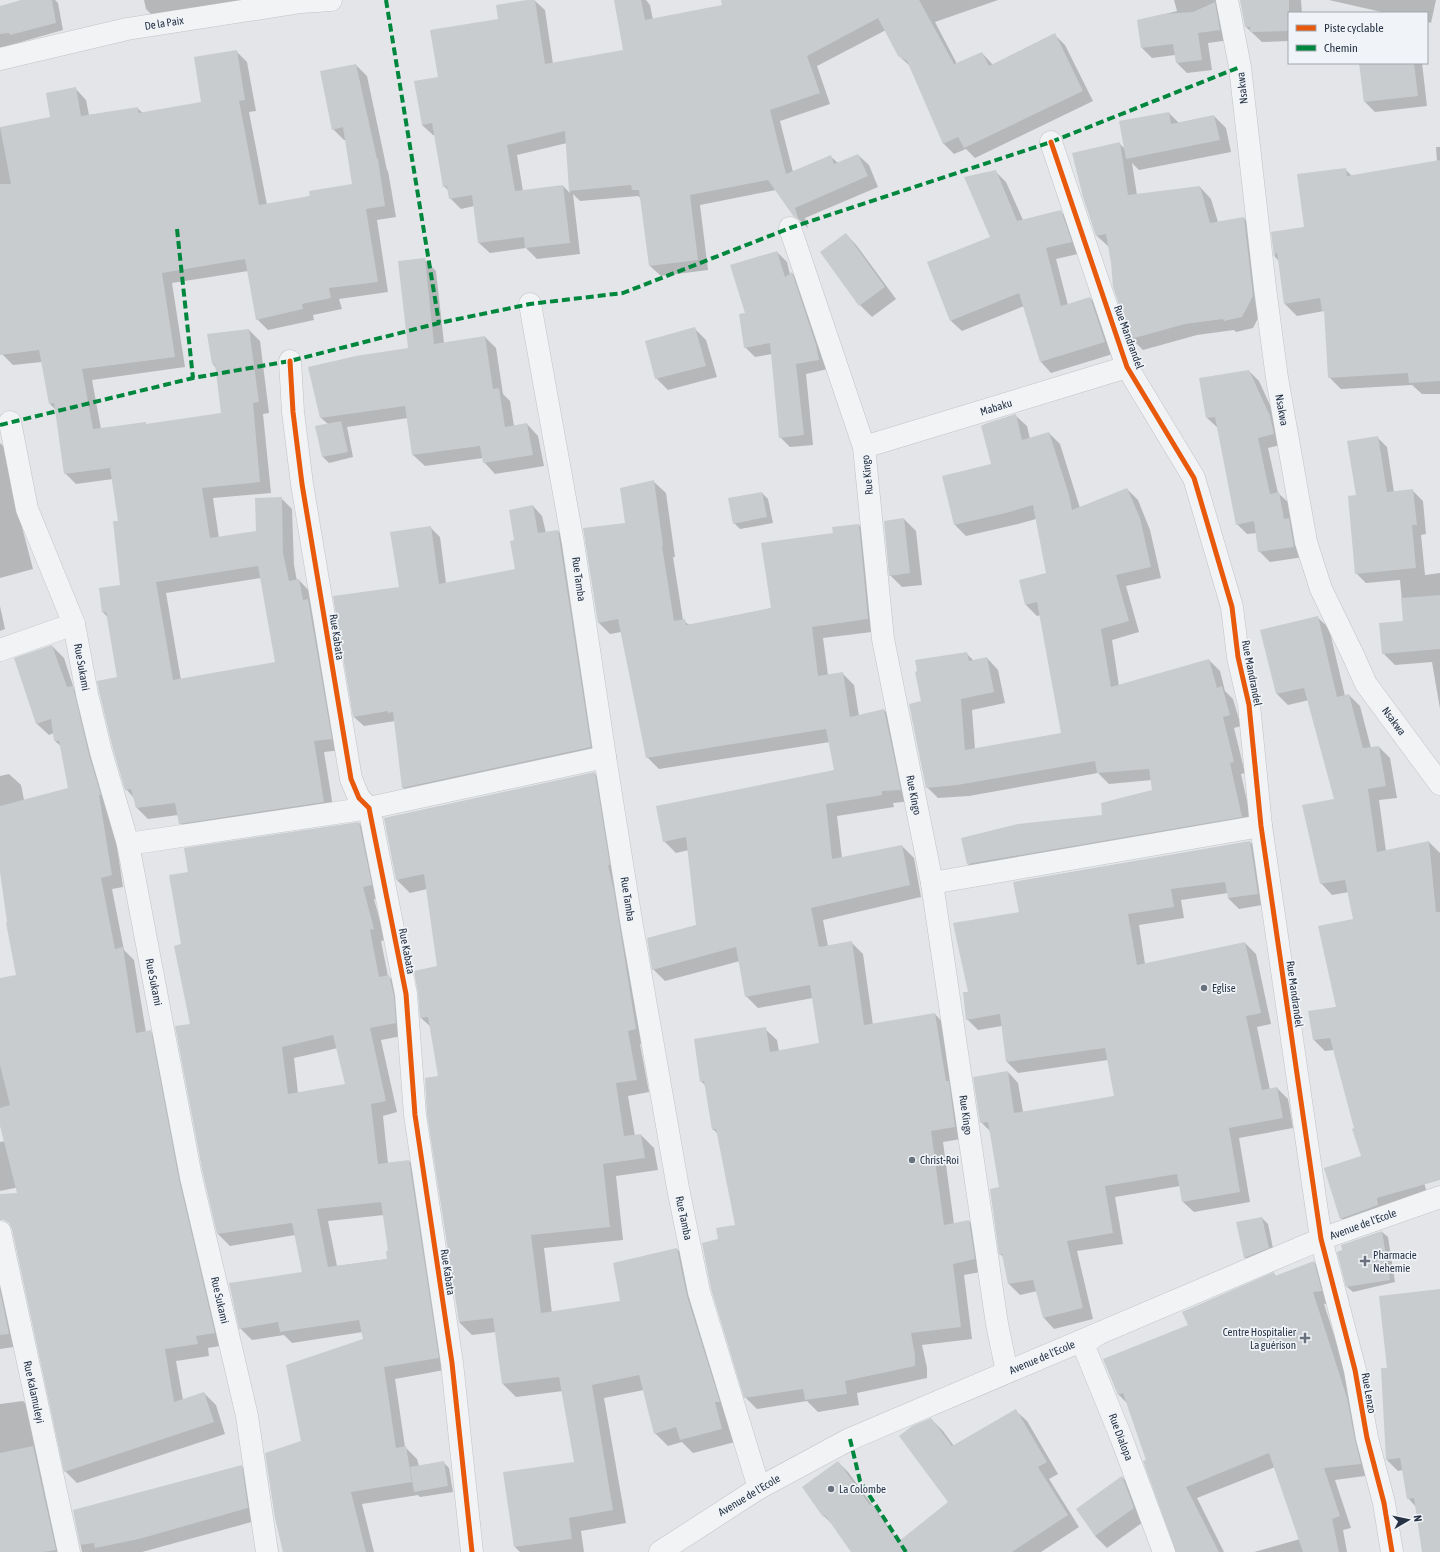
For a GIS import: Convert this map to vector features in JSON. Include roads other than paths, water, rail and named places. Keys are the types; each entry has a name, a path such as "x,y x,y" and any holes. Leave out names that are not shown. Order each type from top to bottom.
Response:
{"street":[{"name":"De la Paix","path":"0,59 127,29 301,2 331,0"},
{"name":"Nsakwa","path":"1227,0 1240,67 1265,288 1277,378 1306,542 1320,588 1366,684 1440,784"},
{"name":"Rue Mandrandel","path":"1051,142 1127,367 1194,478 1232,607 1238,657 1249,704 1260,826 1321,1239"},
{"name":"Rue Kingo","path":"790,228 864,447 883,639 932,883 997,1324 1007,1372"},
{"name":"Rue Tamba","path":"530,304 573,543 631,920 678,1188 698,1284 759,1488"},
{"name":"Rue Kabata","path":"290,361 293,412 302,484 349,772 359,798 369,808 406,994 415,1115 452,1363 472,1552"},
{"name":"Mabaku","path":"864,447 1127,367"},
{"name":"Rue Sukami","path":"10,422 27,509 74,624 87,694 101,752 128,844 191,1177 247,1416 267,1552"},
{"path":"0,650 74,624"},
{"path":"128,844 369,808 605,757"},
{"path":"932,883 1260,826"},
{"name":"Avenue de l'Ecole","path":"660,1552 759,1488 850,1439 1321,1239 1440,1197"},
{"name":"Rue Kalamuleyi","path":"0,1232 69,1552"},
{"name":"Rue Lenzo","path":"1321,1239 1355,1370 1367,1438 1384,1503 1392,1552"},
{"name":"Rue Dialopa","path":"1101,1332 1083,1344 1121,1437 1164,1552"}],"place":[{"name":"Eglise","path":"1204,988"},
{"name":"Christ-Roi","path":"912,1160"},
{"name":"Pharmacie Nehemie","path":"1365,1261"},
{"name":"Centre Hospitalier La guérison","path":"1305,1338"},
{"name":"La Colombe","path":"831,1489"}]}
